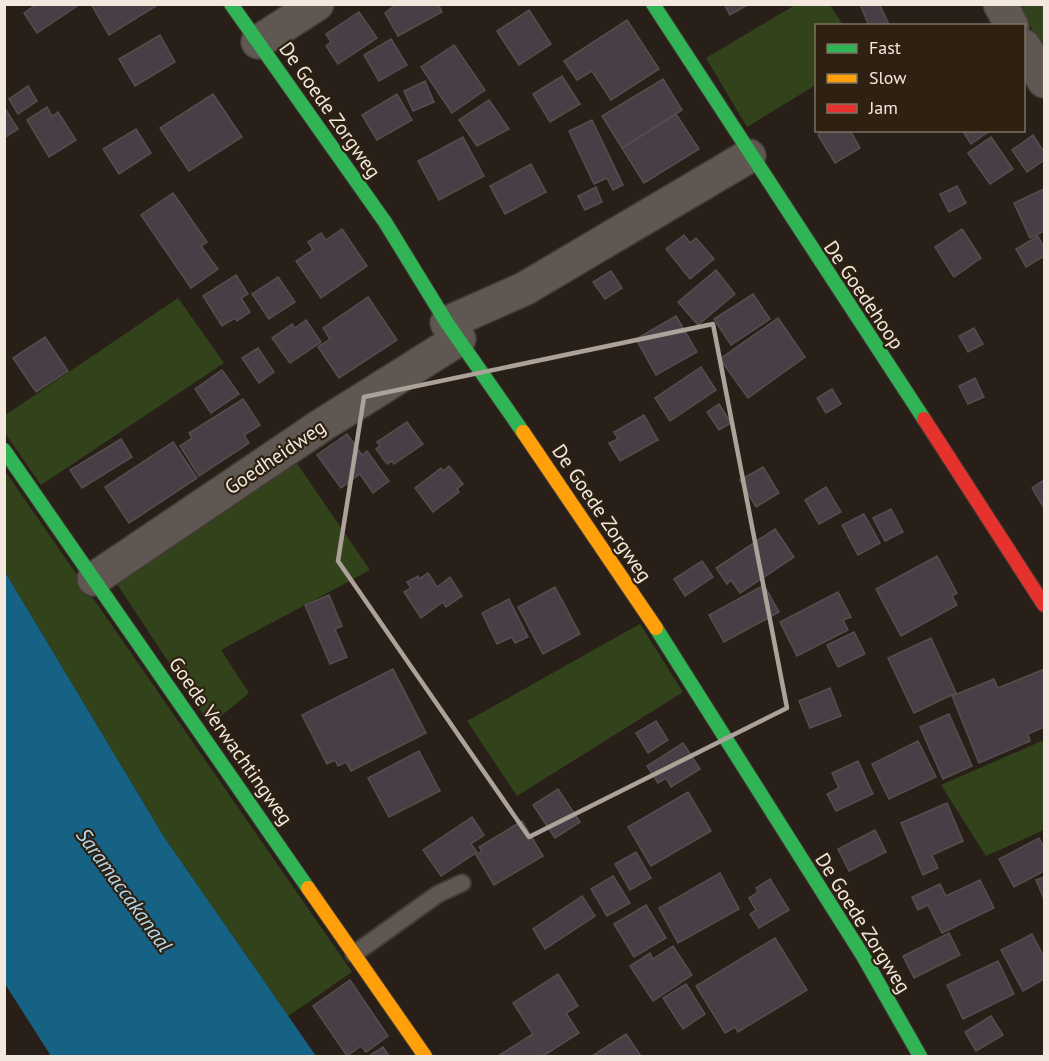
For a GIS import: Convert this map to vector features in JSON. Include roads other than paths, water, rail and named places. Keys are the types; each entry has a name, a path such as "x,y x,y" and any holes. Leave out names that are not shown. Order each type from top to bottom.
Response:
{"street":[{"name":"De Goede Zorgweg","path":"231,4 385,222 453,331 621,573 863,956 920,1056"},
{"path":"258,42 317,4"},
{"name":"De Goedehoop","path":"653,4 748,156 968,485 1044,605"},
{"path":"1000,4 1011,24"},
{"path":"1025,49 1044,81"},
{"name":"Goedheidweg","path":"94,579 322,425 453,331 748,156"},
{"name":"Goede Verwachtingweg","path":"4,450 424,1056"}],"lane":[{"path":"354,954 438,894 462,884"}],"water":[{"name":"Saramaccakanaal","path":"5,572 164,837 316,1056 51,1056 5,984"}]}
